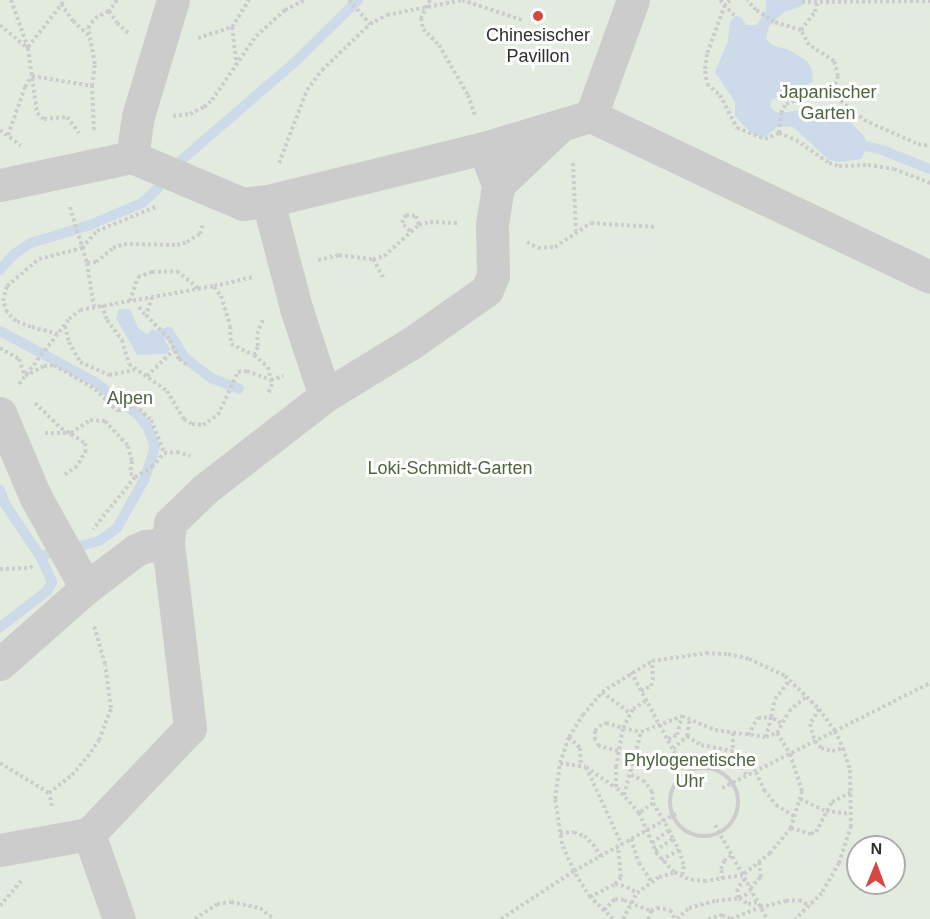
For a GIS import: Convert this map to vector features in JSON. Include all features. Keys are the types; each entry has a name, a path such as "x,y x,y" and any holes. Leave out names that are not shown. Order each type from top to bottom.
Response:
{"lane":[{"path":"132,157 138,116 173,0"},
{"path":"498,185 576,120 633,0"},
{"path":"0,185 95,163 132,157 243,204 268,201 484,148 576,120 930,277"},
{"path":"0,850 75,836 190,728 168,544 170,523 180,511 325,396 413,342 487,290 493,275 495,257 492,224 498,185 484,148"},
{"path":"268,201 325,396"},
{"path":"0,413 35,496 69,558"},
{"path":"69,558 168,544"},
{"path":"0,664 69,558"},
{"path":"75,836 119,919"}],"path":[{"path":"11,0 28,48 40,117 49,119 67,117 74,122 95,163"},
{"path":"28,48 65,0"},
{"path":"237,65 232,27 249,0"},
{"path":"138,116 171,116 196,112 212,100 256,36 285,10 305,0"},
{"path":"349,0 370,24"},
{"path":"430,0 421,18 423,29 439,45 468,95 484,148"},
{"path":"268,201 281,153 307,90 322,70 370,24 387,15 442,6 463,0 522,20"},
{"path":"720,0 735,16"},
{"path":"730,0 725,5 707,54 705,71 707,84 720,95 737,128 765,139 778,133 796,140 829,163 839,166 868,165 894,169 930,183"},
{"path":"747,0 756,10 774,22 801,30 809,45 834,62 838,76 833,90 836,97 864,120 918,144 930,146"},
{"path":"801,30 815,12 818,1"},
{"path":"802,2 930,1"},
{"path":"61,4 73,21 88,35"},
{"path":"95,163 92,86 94,63 88,35 91,22 109,11"},
{"path":"0,25 28,48"},
{"path":"155,56 172,55 202,36 232,27"},
{"path":"32,76 92,86"},
{"path":"8,135 25,87 32,76"},
{"path":"778,133 781,113 786,104 810,94 833,90"},
{"path":"576,120 576,231"},
{"path":"58,334 16,321 7,312 3,301 7,286 39,259 82,248 97,231 165,202 184,178"},
{"path":"410,231 402,224 406,215 416,216 419,225"},
{"path":"28,372 65,325 80,310 214,286 339,255 373,259 384,256 398,247 410,231 419,225 448,222 492,224"},
{"path":"524,240 538,248 555,247 591,223 657,227"},
{"path":"75,224 87,263 93,307"},
{"path":"87,263 96,262 113,248 124,244 177,245 195,238"},
{"path":"373,259 383,277"},
{"path":"130,300 138,277 152,272 177,271 199,289"},
{"path":"214,286 221,296 230,326 230,341 234,346 254,355 258,346 257,334 262,321"},
{"path":"146,315 153,297"},
{"path":"102,305 108,320 119,334 129,364 167,391 184,419 192,424 203,425 218,416 231,388 231,382 238,372 247,371 271,380"},
{"path":"139,307 170,340 174,350 187,365"},
{"path":"65,325 69,342 80,362 109,375 135,370"},
{"path":"0,348 19,360 25,376 44,366 54,365 95,389 118,411 135,405 150,420 164,453"},
{"path":"147,376 174,350"},
{"path":"32,402 61,428 86,443 86,450 77,466"},
{"path":"42,433 71,433 90,420 105,421 128,446 132,461 130,473 135,477"},
{"path":"49,793 72,775 91,752 99,740 111,708 105,664 69,558 78,537 96,527 135,477 152,467 164,453 173,452 193,457"},
{"path":"0,569 30,568"},
{"path":"614,919 590,897 574,871 560,833 555,799 560,763 569,737 582,715 602,692 652,661 706,653 728,654 769,668 790,680 819,709 835,731 843,748 852,792 849,814 851,826 839,863 822,893 795,919"},
{"path":"641,691 651,686 654,680 652,661"},
{"path":"631,672 690,781"},
{"path":"765,737 775,699 790,680"},
{"path":"722,788 930,683"},
{"path":"602,692 630,713"},
{"path":"618,751 599,746 594,740 595,731 606,723 641,732 659,723 682,716 715,730 765,737 777,733 789,711 807,696"},
{"path":"616,787 618,751 623,728 630,713 646,701"},
{"path":"819,709 810,724 815,741 821,748 832,751 843,748"},
{"path":"668,738 677,735 682,716"},
{"path":"748,735 758,718 771,717 781,723"},
{"path":"673,749 687,736 690,718"},
{"path":"624,795 641,732"},
{"path":"733,733 733,751 747,776"},
{"path":"777,733 790,754 800,783 800,799 791,828 770,853 744,877 737,889 739,898 748,904 799,900 810,906"},
{"path":"687,736 701,745 733,751"},
{"path":"569,737 580,748 580,765"},
{"path":"0,763 49,793 75,836"},
{"path":"560,763 586,767 616,787 639,813 661,860 674,872 706,881 744,877"},
{"path":"586,767 620,846 621,877 615,884 590,897"},
{"path":"707,768 720,772 733,783 738,805 734,818 720,832 697,836 684,831 672,816 670,796 674,785 686,773 707,768"},
{"path":"756,772 776,805 795,817"},
{"path":"631,775 642,780 652,791 654,803 679,850 684,866 682,876"},
{"path":"791,828 811,834 816,832 832,802 852,792"},
{"path":"800,799 826,811 849,814"},
{"path":"639,813 654,803"},
{"path":"501,919 574,871 679,812"},
{"path":"715,825 767,919"},
{"path":"652,843 669,830"},
{"path":"560,833 574,832 584,836 593,844 601,857"},
{"path":"631,839 639,863 652,882"},
{"path":"656,850 673,840"},
{"path":"661,860 679,850"},
{"path":"723,879 721,869 724,861 732,855"},
{"path":"648,919 651,911 657,908 670,910 676,919 689,908 739,898 751,890 761,877 759,861"},
{"path":"623,919 637,893 652,882 674,872"},
{"path":"0,906 27,875"},
{"path":"615,884 637,893"},
{"path":"604,910 615,899 624,900 651,911"},
{"path":"195,919 218,904 231,902 260,908 274,919"},
{"path":"708,919 722,915 731,919 758,905"}],"green space":[{"name":"Loki-Schmidt-Garten","path":"0,0 930,0 930,919 0,919"}],"water":[{"path":"766,0 803,0 802,6 784,12 769,26 766,39 772,45 789,50 807,61 812,69 813,82 771,100 770,106 774,111 781,113 820,107 832,110 849,121 864,136 868,146 861,159 841,162 829,160 793,127 778,126 767,136 761,137 750,132 735,116 735,102 715,72 728,41 730,21 735,16 741,17 746,25 757,25 766,9"},
{"path":"119,309 130,309 138,328 147,334 153,329 161,334 170,349 166,354 137,355 116,318"}],"waterway":[{"path":"178,163 294,63 358,0"},
{"path":"854,143 882,150 930,169"},
{"path":"0,270 14,254 31,243 90,225 142,203 158,188"},
{"path":"0,331 95,382 138,415 148,428 155,447 144,480 117,528 99,541 40,556"},
{"path":"161,334 169,332 183,355 211,378 239,389"},
{"path":"0,490 5,504 40,556 52,582 47,591 0,627"}],"place":[{"name":"Chinesischer Pavillon","path":"538,16"}],"park label":[{"name":"Japanischer Garten","path":"828,103"},
{"name":"Alpen","path":"130,398"},
{"name":"Phylogenetische Uhr","path":"690,771"}]}
